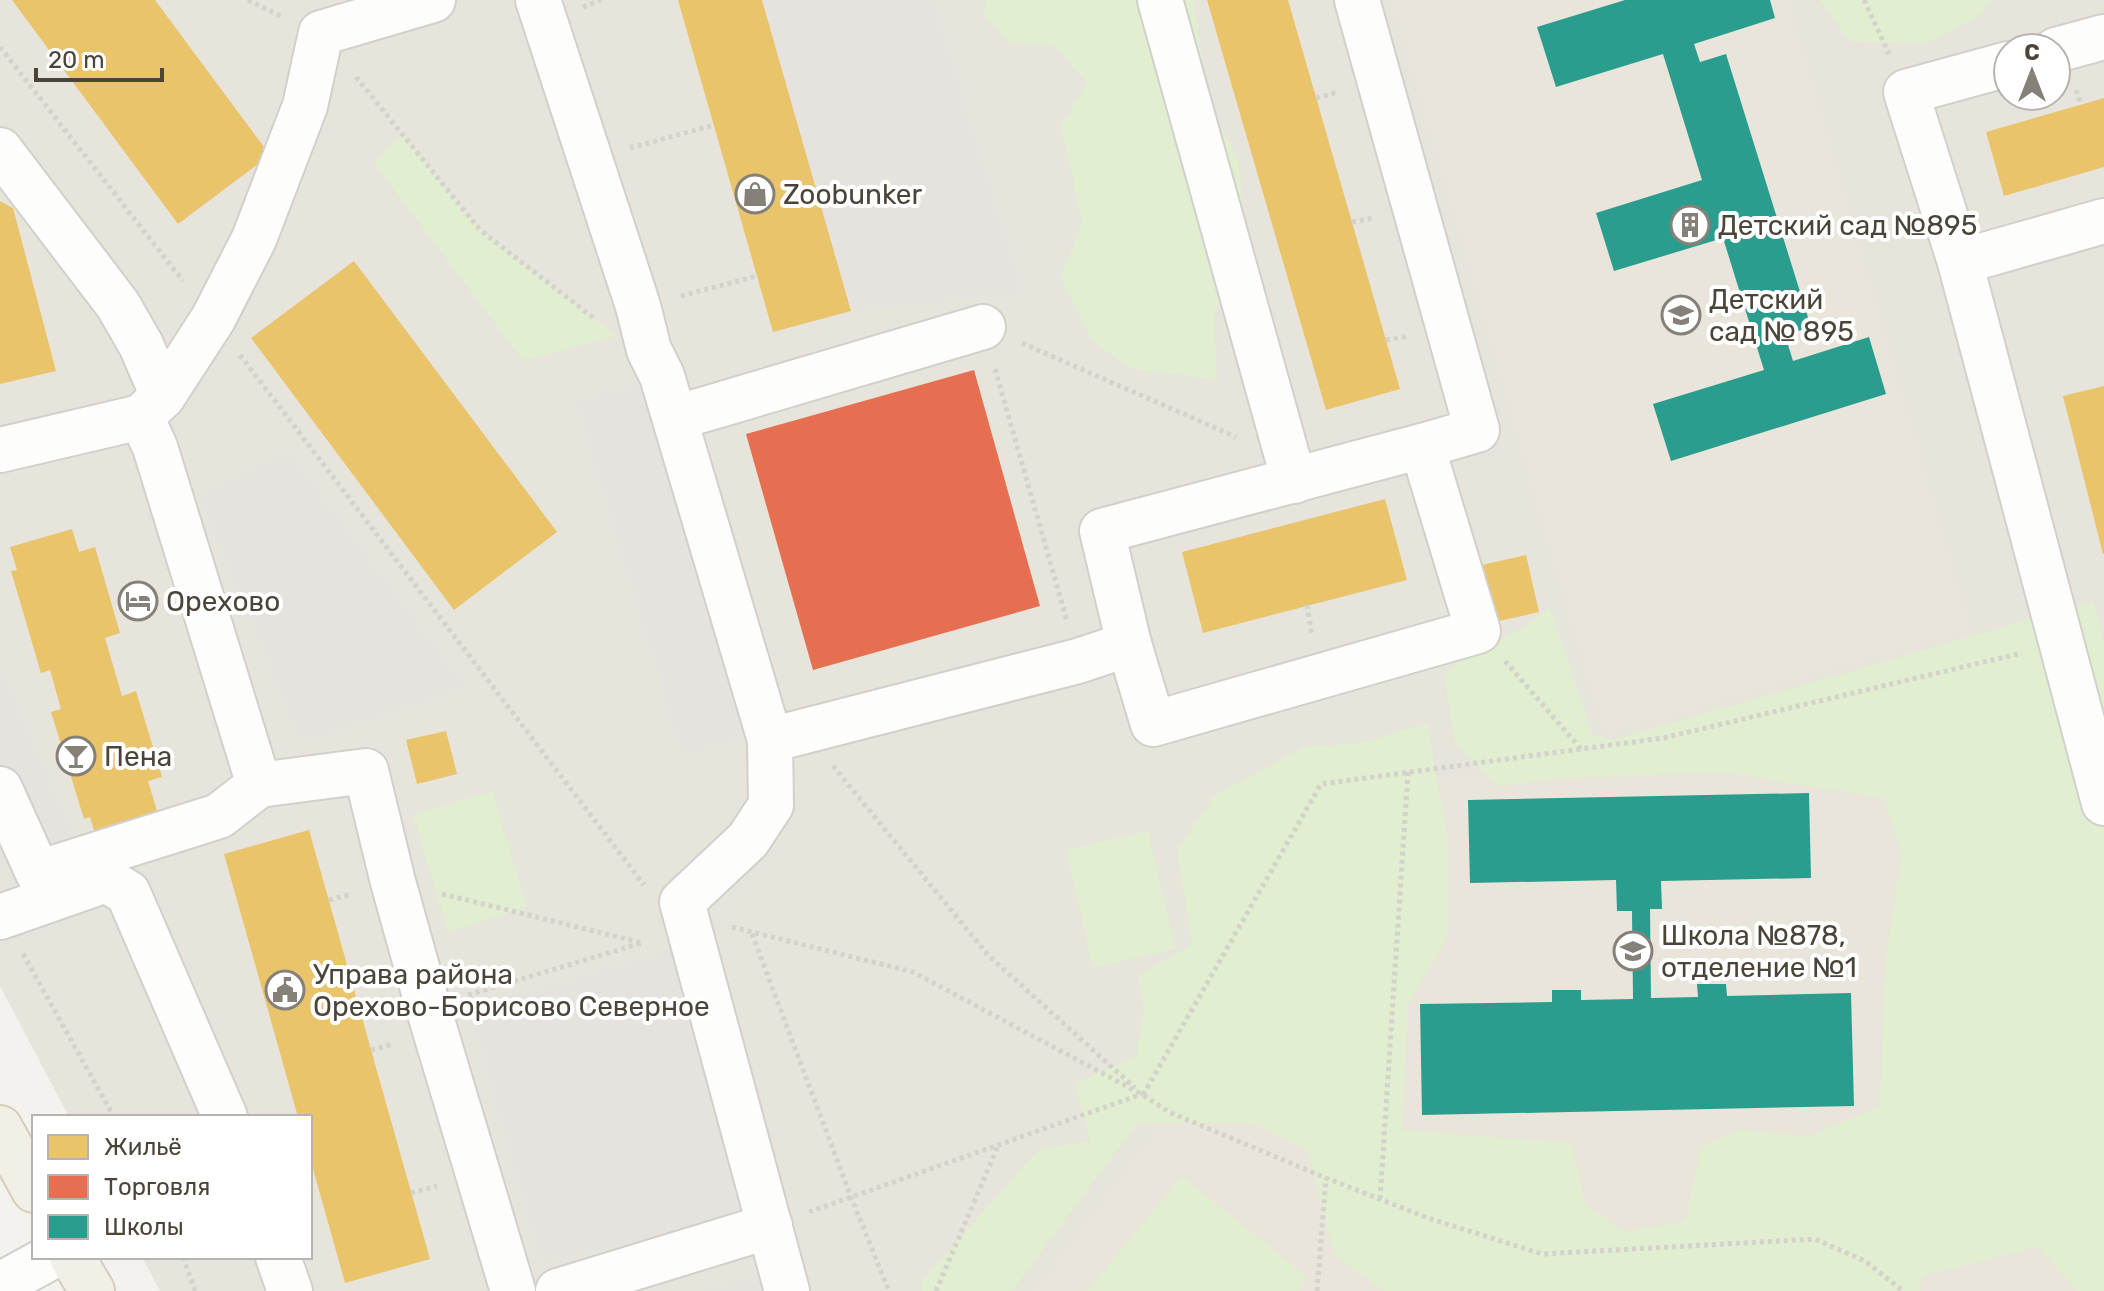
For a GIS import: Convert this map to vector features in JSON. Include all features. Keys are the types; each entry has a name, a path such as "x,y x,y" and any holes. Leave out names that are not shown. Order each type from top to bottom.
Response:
{"main road":[{"path":"0,1128 32,1186"},
{"path":"73,1259 92,1291"}],"lane":[{"path":"0,450 152,407 213,319 254,239 299,121 325,16 433,0"},
{"path":"538,0 638,306 649,350 662,376 787,735 771,805 748,840 674,910 787,1291"},
{"path":"1160,0 1290,467"},
{"path":"1357,0 1477,430 1422,446 1290,467 1102,531 1129,644 1153,724 1478,631 1422,446"},
{"path":"2072,46 2104,37"},
{"path":"1992,68 1906,92 1960,262 2104,803"},
{"path":"0,150 118,305 141,345 152,407 155,447 259,785"},
{"path":"1960,262 2104,221"},
{"path":"675,418 983,327"},
{"path":"787,735 1078,661 1129,644"},
{"path":"0,789 38,873 219,816 259,785 366,771 428,1007 513,1291"},
{"path":"1,916 106,880 128,893 224,1115"},
{"path":"558,1291 770,1226"},
{"path":"0,1285 47,1259"},
{"path":"279,1259 290,1291"}],"path":[{"path":"248,0 325,16 480,230 616,336 649,350"},
{"path":"1864,0 1906,92"},
{"path":"0,47 674,910 752,934 913,972 1143,1095 1169,1112 1428,1218 1542,1254 1815,1239 1865,1261 1903,1291"},
{"path":"591,158 714,125"},
{"path":"638,306 757,276"},
{"path":"983,327 1235,436 1290,467"},
{"path":"983,327 1078,661"},
{"path":"1478,631 1581,749"},
{"path":"770,1226 1143,1095 1321,784 1663,738 2062,644"},
{"path":"787,735 988,955 1143,1095"},
{"path":"1380,1199 1408,772"},
{"path":"393,882 643,943"},
{"path":"428,1007 643,943 674,910"},
{"path":"1,916 113,1115"},
{"path":"752,934 889,1291"},
{"path":"936,1291 998,1146"},
{"path":"1317,1291 1326,1178"},
{"path":"184,1259 195,1291"}],"shaded area":[{"path":"0,0 2104,0 2104,1291 160,1291 143,1259 312,1259 312,1115 68,1115 0,986"},
{"path":"762,0 933,0 1022,294 851,311"},
{"name":"Детский сад № 895","path":"1392,0 1788,0 1970,630 1604,735"},
{"path":"662,376 767,728 683,756 576,402"},
{"path":"288,452 466,688 301,743 199,495"},
{"path":"0,670 76,838 1,869 0,867"},
{"name":"Школа №878, отделение №1","path":"1943,713 2093,1291 1035,1291 1169,1112 1353,789"},
{"path":"671,950 747,1212 541,1264 470,1008"},
{"path":"761,1274 766,1291 698,1291"}],"green space":[{"path":"986,0 1193,0 1211,107 1239,163 1245,230 1214,315 1217,380 1129,368 1092,340 1061,277 1082,222 1061,126 1087,83 1054,45 1010,43 984,14"},
{"path":"1820,0 1991,0 1977,17 1925,44 1849,41"},
{"path":"401,134 480,230 616,336 523,360 374,163"},
{"path":"2093,601 2104,641 2104,1291 2077,1291 2038,1247 1923,1276 1919,1291 1384,1291 1334,1255 1308,1151 1252,1123 1137,1123 1012,1291 922,1291 920,1283 1038,1150 1090,1141 1075,1083 1136,1056 1144,1010 1138,976 1192,944 1177,850 1215,795 1305,747 1360,743 1427,723 1448,840 1448,935 1408,1005 1402,1130 1572,1143 1585,1204 1624,1232 1685,1221 1701,1147 1739,1130 1810,1136 1880,1106 1886,953 1902,855 1883,798 1722,772 1556,779 1496,786 1455,743 1444,673 1478,649 1523,628 1550,608 1592,734 1613,740"},
{"path":"492,791 527,907 448,932 413,815"},
{"path":"1148,831 1175,949 1093,968 1066,850"},
{"path":"1182,1176 1308,1278 1298,1291 1087,1291"}],"building: Жильё":[{"path":"12,0 155,0 270,155 178,224"},
{"path":"678,0 762,0 851,311 773,332"},
{"path":"1207,0 1288,0 1400,389 1326,410"},
{"path":"2104,98 2104,167 2004,196 1986,132 2055,112 2072,112 2072,107"},
{"path":"0,201 13,208 56,371 0,384"},
{"path":"354,261 557,532 454,610 251,338"},
{"path":"2104,386 2104,554 2103,554 2063,396"},
{"path":"1385,499 1407,580 1203,633 1182,552"},
{"path":"72,529 79,552 95,547 120,633 105,638 122,696 136,691 162,777 148,781 160,821 97,840 90,817 84,819 51,712 61,709 50,670 41,673 11,571 17,570 10,547"},
{"path":"1526,555 1539,612 1495,622 1482,565"},
{"path":"446,731 457,774 417,784 406,740"},
{"path":"309,830 430,1259 345,1283 312,1165 312,1115 297,1115 224,854"}],"building: Торговля":[{"path":"974,370 1040,606 813,670 746,434"}],"building: Школы":[{"name":"Детский сад №895","path":"1625,0 1770,0 1775,18 1694,44 1700,62 1726,54 1811,327 1785,335 1793,361 1869,337 1886,394 1671,461 1653,404 1764,370 1723,238 1614,271 1596,213 1702,180 1663,54 1556,87 1537,27"},
{"path":"1809,793 1811,878 1661,881 1662,909 1650,909 1651,998 1698,997 1697,984 1726,984 1727,996 1851,993 1854,1106 1422,1115 1420,1004 1552,1002 1552,990 1581,990 1581,1000 1633,999 1632,911 1617,911 1616,880 1470,883 1468,800"}],"place":[{"name":"Zoobunker","path":"755,194"},
{"name":"Детский сад №895","path":"1690,225"},
{"name":"Детский сад № 895","path":"1681,315"},
{"name":"Орехово","path":"138,601"},
{"name":"Пена","path":"76,756"},
{"name":"Школа №878, отделение №1","path":"1633,951"},
{"name":"Управа района Орехово-Борисово Северное","path":"285,990"}]}
